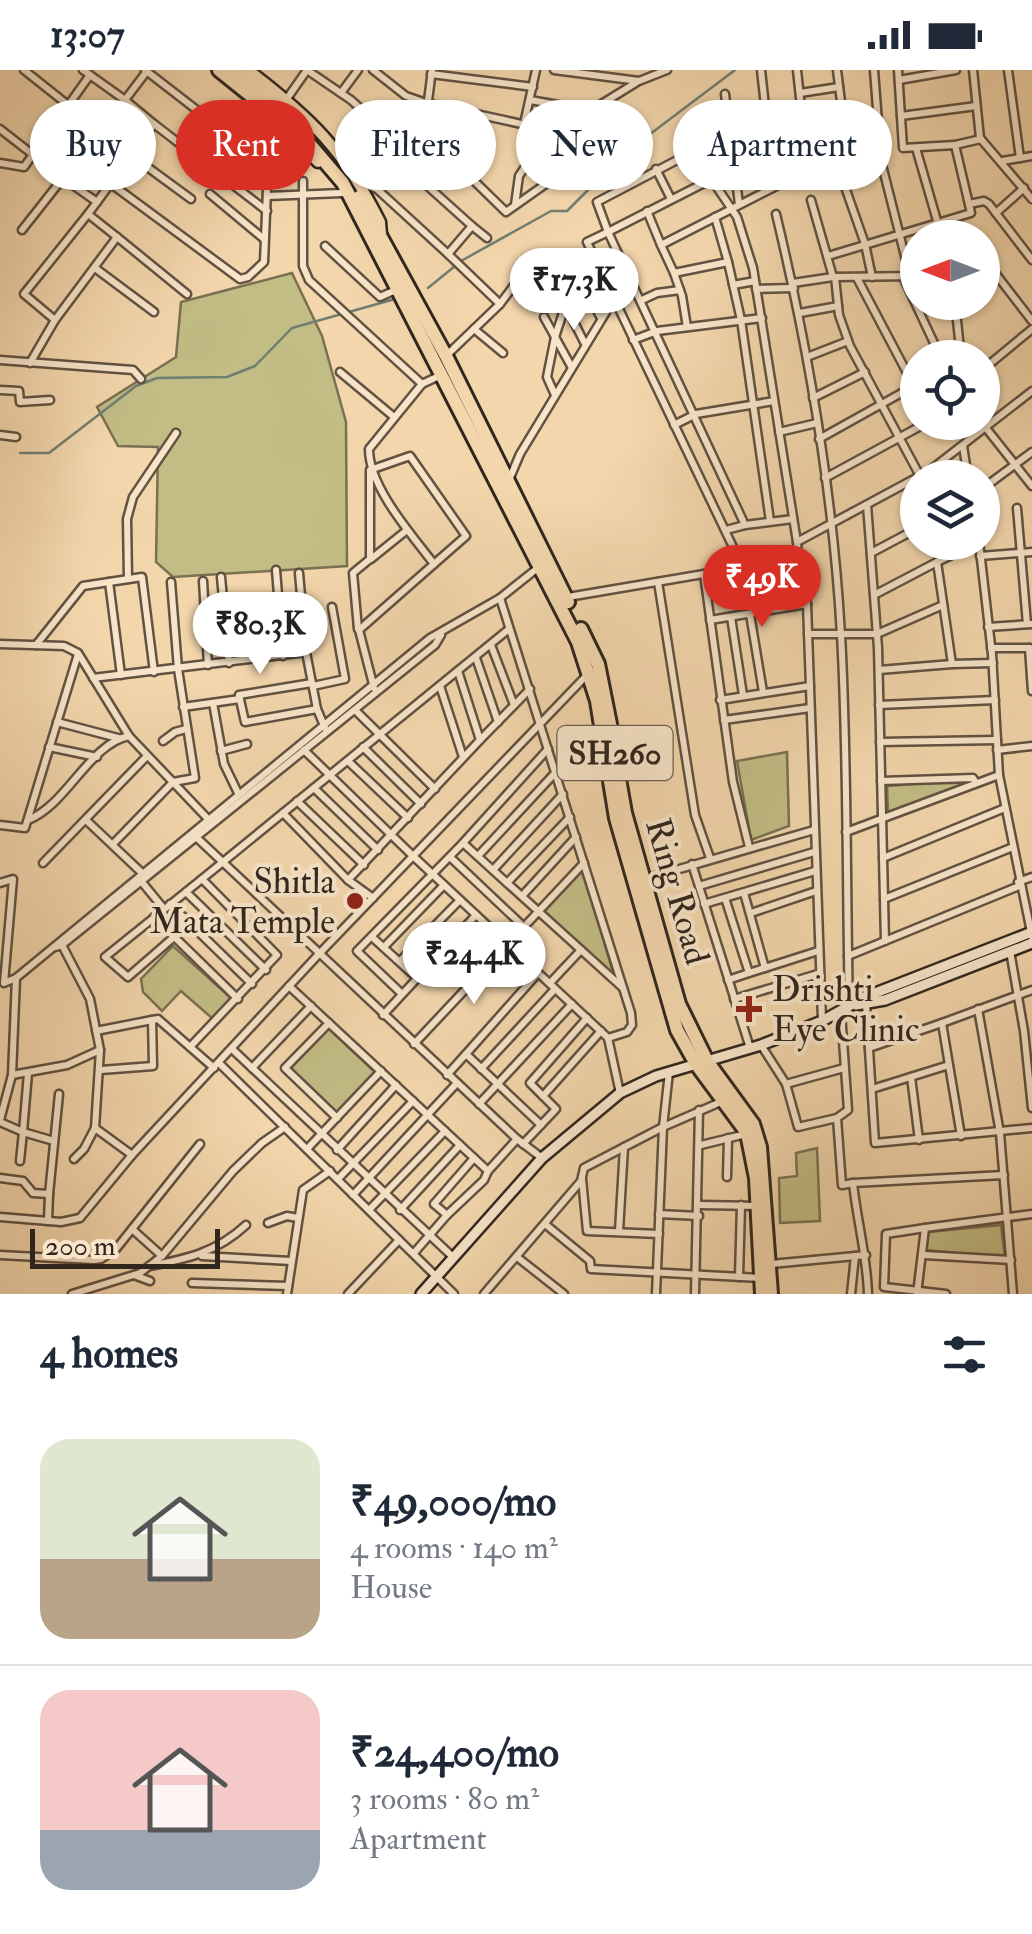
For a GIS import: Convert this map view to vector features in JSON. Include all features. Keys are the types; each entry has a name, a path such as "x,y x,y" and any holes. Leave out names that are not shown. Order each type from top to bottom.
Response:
{"highway":[{"name":"SH260","path":"219,70 307,141 342,183 377,237"},
{"name":"SH260","path":"233,70 308,131 340,166 377,237"},
{"name":"Ring Road","path":"377,237 442,375 540,567 562,600"},
{"name":"Ring Road","path":"377,237 446,356 594,668 625,813 679,1004 701,1063 747,1134 754,1161 762,1294"},
{"name":"Ring Road","path":"594,668 616,818 677,1030 753,1124 760,1147 771,1294"}],"main road":[{"path":"209,70 248,100"},
{"path":"248,70 286,100"},
{"path":"315,125 335,146"},
{"path":"315,159 342,193 365,235 377,237 380,222 364,190"},
{"path":"420,1294 542,1158 620,1093 669,1072 822,1021 1032,936"}],"street":[{"path":"24,70 62,100"},
{"path":"71,100 87,73 125,100 146,70 185,100"},
{"path":"286,100 307,70 341,93 384,129 392,154 487,238"},
{"path":"341,93 358,70"},
{"path":"373,70 406,96 417,100"},
{"path":"530,100 536,70"},
{"path":"554,70 638,82"},
{"path":"610,100 667,70"},
{"path":"761,70 764,100"},
{"path":"798,70 801,100"},
{"path":"837,70 841,100"},
{"path":"874,70 877,100"},
{"path":"898,70 903,148 955,146 981,139"},
{"path":"899,80 956,70"},
{"path":"973,70 981,139 1029,193 996,213"},
{"path":"1008,70 1020,158"},
{"path":"426,100 431,72 532,87"},
{"path":"800,93 839,87"},
{"path":"726,94 727,100"},
{"path":"902,116 976,106"},
{"path":"156,126 267,211"},
{"path":"0,128 30,153"},
{"path":"948,220 971,213 955,146"},
{"path":"916,148 937,220"},
{"path":"1001,161 1032,156"},
{"path":"0,163 24,166 30,160"},
{"path":"673,161 597,202 746,524"},
{"path":"656,169 671,199"},
{"path":"156,173 191,199"},
{"path":"22,230 54,190"},
{"path":"80,190 97,202"},
{"path":"55,320 24,294 105,190"},
{"path":"121,190 240,279 264,262 267,190"},
{"path":"304,190 305,274 422,384"},
{"path":"378,190 500,304"},
{"path":"484,190 506,212 536,190"},
{"path":"515,204 517,190"},
{"path":"690,190 587,242 743,568"},
{"path":"721,190 735,206"},
{"path":"734,190 762,318 807,604 822,1021"},
{"path":"662,245 768,190"},
{"path":"846,190 872,278"},
{"path":"828,256 900,234 888,190"},
{"path":"267,196 342,193"},
{"path":"210,194 265,240"},
{"path":"811,200 848,341 900,434"},
{"path":"969,204 986,201 1032,260"},
{"path":"647,212 674,272 687,326"},
{"path":"88,214 187,294"},
{"path":"776,214 800,314 831,523 841,634 848,956 855,1006 869,1048 875,1143 1032,1128"},
{"path":"715,216 741,320 770,522"},
{"path":"448,254 472,226"},
{"path":"30,363 55,320 118,237"},
{"path":"326,246 380,297 399,289"},
{"path":"568,258 601,319"},
{"path":"674,272 728,262"},
{"path":"95,268 154,312"},
{"path":"555,395 547,377 555,337 576,273"},
{"path":"446,356 500,304 521,276"},
{"path":"733,285 793,285 834,277 900,277"},
{"path":"857,278 900,356"},
{"path":"1000,279 1032,321"},
{"path":"556,286 585,345"},
{"path":"642,300 680,290"},
{"path":"508,481 614,299"},
{"path":"800,314 838,306"},
{"path":"544,318 572,367"},
{"path":"634,340 657,331 762,318"},
{"path":"474,329 504,353"},
{"path":"1000,355 1032,329"},
{"path":"807,358 848,341"},
{"path":"0,360 133,370 141,379"},
{"path":"340,372 394,417"},
{"path":"813,398 865,372"},
{"path":"370,559 369,449 422,384 442,375"},
{"path":"0,390 19,391 20,402 50,400"},
{"path":"1000,416 1032,390"},
{"path":"819,439 900,393"},
{"path":"674,425 696,414 774,401"},
{"path":"779,432 817,423"},
{"path":"128,579 127,520 134,497 176,433"},
{"path":"0,435 16,437"},
{"path":"825,478 900,437"},
{"path":"942,460 970,440"},
{"path":"995,440 1032,486"},
{"path":"962,446 965,460"},
{"path":"1000,476 1032,452"},
{"path":"358,630 466,536 410,456 370,470"},
{"path":"370,470 407,530 434,564"},
{"path":"797,542 900,487"},
{"path":"867,505 880,705 885,941"},
{"path":"988,627 1029,624 1017,508"},
{"path":"726,530 793,518"},
{"path":"376,694 358,630 353,573 407,530"},
{"path":"871,554 900,538"},
{"path":"1000,555 1032,552"},
{"path":"562,600 798,558"},
{"path":"874,596 941,560"},
{"path":"980,560 993,664 998,775 1032,936"},
{"path":"937,562 952,664"},
{"path":"0,883 13,879 2,984 16,978 193,834 304,750 373,685 436,646 441,634 500,598 540,567"},
{"path":"276,570 283,656"},
{"path":"300,573 306,652 325,728"},
{"path":"704,574 733,782 749,848"},
{"path":"36,645 83,586 142,577 154,672"},
{"path":"221,577 228,663"},
{"path":"204,581 208,665"},
{"path":"109,582 121,674"},
{"path":"113,844 172,782 196,778 178,669 171,582"},
{"path":"658,582 695,815 710,858"},
{"path":"500,598 631,1013 630,1028 608,1038"},
{"path":"223,606 278,603"},
{"path":"710,620 807,604"},
{"path":"808,634 877,634 944,604"},
{"path":"318,709 245,722 240,695 345,680 332,606"},
{"path":"750,614 763,692"},
{"path":"731,617 742,695"},
{"path":"225,631 280,625"},
{"path":"174,936 128,977 105,958 510,630"},
{"path":"0,644 64,646 78,653 128,736 210,821"},
{"path":"491,646 514,705"},
{"path":"991,648 1031,648 1032,691"},
{"path":"93,678 306,652"},
{"path":"0,825 24,828 78,653"},
{"path":"476,658 498,722"},
{"path":"878,670 993,664"},
{"path":"210,821 238,792 376,694 403,666"},
{"path":"0,1217 72,1222 80,1218 132,1155 318,955 594,668"},
{"path":"458,671 480,740"},
{"path":"440,686 463,758"},
{"path":"720,700 810,686"},
{"path":"348,880 530,689"},
{"path":"184,707 240,699"},
{"path":"880,705 994,700"},
{"path":"212,703 221,751 238,792"},
{"path":"724,720 810,708"},
{"path":"355,710 436,788"},
{"path":"57,722 118,738 128,736"},
{"path":"163,742 175,732 186,730"},
{"path":"27,820 43,814 118,738"},
{"path":"880,742 996,740"},
{"path":"221,751 247,744"},
{"path":"364,746 421,804"},
{"path":"997,750 1032,746"},
{"path":"50,747 97,757"},
{"path":"402,994 357,952 548,748"},
{"path":"304,750 608,1038 620,1093"},
{"path":"43,863 148,756"},
{"path":"348,761 408,818"},
{"path":"478,856 556,772"},
{"path":"846,832 998,775"},
{"path":"882,781 973,778 976,783"},
{"path":"314,788 378,850"},
{"path":"493,870 563,794"},
{"path":"297,801 364,864"},
{"path":"883,858 1005,808"},
{"path":"283,813 348,880 373,898"},
{"path":"507,883 570,816"},
{"path":"86,820 113,844 167,907 252,984"},
{"path":"644,879 814,830"},
{"path":"193,834 318,955 542,1158"},
{"path":"522,896 576,837"},
{"path":"463,843 624,989"},
{"path":"884,899 1013,848"},
{"path":"698,886 814,852"},
{"path":"450,857 525,928"},
{"path":"414,1044 584,863"},
{"path":"692,864 734,999 756,1046 786,1084 798,1126 836,1118 848,1110 844,1068 855,1006"},
{"path":"704,904 815,871"},
{"path":"848,956 1032,877"},
{"path":"190,1046 277,955 202,879"},
{"path":"384,947 444,885"},
{"path":"750,913 816,891"},
{"path":"186,892 266,970"},
{"path":"744,892 766,968"},
{"path":"725,898 749,973"},
{"path":"400,960 460,900"},
{"path":"383,1015 476,915"},
{"path":"154,917 238,1000"},
{"path":"372,937 417,978"},
{"path":"58,944 90,998 100,1050 95,1128 74,1160"},
{"path":"1009,946 1028,1030 1032,1108"},
{"path":"481,1069 581,950"},
{"path":"728,980 818,952"},
{"path":"447,1074 538,973"},
{"path":"734,999 818,974"},
{"path":"16,978 12,1075 0,1121 54,1141"},
{"path":"290,986 488,1171"},
{"path":"869,1048 1032,990"},
{"path":"479,1104 572,1004"},
{"path":"252,1068 310,1006"},
{"path":"978,1009 1000,1133 1014,1294"},
{"path":"414,1253 484,1180 488,1171 556,1109 530,1082 587,1018"},
{"path":"96,1030 158,1019 285,1128 454,1294"},
{"path":"101,1070 153,1066 152,1020"},
{"path":"329,1023 285,1068 337,1118"},
{"path":"942,1023 961,1136"},
{"path":"543,1096 601,1031"},
{"path":"232,1048 454,1258"},
{"path":"12,1075 67,1065 100,1050"},
{"path":"466,1054 541,1126"},
{"path":"872,1088 949,1065"},
{"path":"786,1084 844,1068"},
{"path":"307,1149 381,1071"},
{"path":"656,1294 662,1127 669,1072"},
{"path":"20,1161 28,1073"},
{"path":"911,1076 919,1140"},
{"path":"354,1195 457,1083"},
{"path":"337,1150 396,1085"},
{"path":"48,1221 60,1094"},
{"path":"338,1179 413,1101"},
{"path":"658,1234 587,1230 584,1168 662,1127 723,1102"},
{"path":"696,1294 699,1110"},
{"path":"836,1118 842,1185 1004,1174"},
{"path":"95,1128 132,1155"},
{"path":"72,1294 133,1275 162,1256 233,1171 262,1143 285,1128"},
{"path":"370,1210 445,1130"},
{"path":"700,1145 747,1134"},
{"path":"727,1177 728,1138"},
{"path":"0,1256 101,1260 116,1249 200,1144"},
{"path":"400,1210 460,1146"},
{"path":"619,1231 624,1147"},
{"path":"447,1215 434,1204 474,1158"},
{"path":"192,1283 288,1290 303,1190 330,1172"},
{"path":"0,1178 23,1182 33,1193 49,1194"},
{"path":"489,1293 582,1178"},
{"path":"853,1183 866,1256 868,1294"},
{"path":"700,1204 758,1206"},
{"path":"739,1276 741,1205"},
{"path":"659,1214 699,1216"},
{"path":"946,1294 884,1287 886,1234 1032,1214"},
{"path":"268,1223 287,1216 298,1218"},
{"path":"546,1224 590,1262 591,1270 760,1278"},
{"path":"201,1256 246,1225"},
{"path":"918,1292 925,1228"},
{"path":"132,1230 162,1256"},
{"path":"348,1294 399,1240"},
{"path":"924,1255 1010,1260"},
{"path":"148,1266 201,1256 292,1262"},
{"path":"518,1256 564,1294"},
{"path":"851,1294 855,1256"},
{"path":"769,1264 866,1256"},
{"path":"133,1275 150,1281"}],"shaded area":[{"path":"292,273 322,336 346,422 347,566 173,577 156,562 158,447 118,446 97,407 176,357 181,302"},
{"path":"787,752 789,826 751,840 737,761"},
{"path":"967,780 967,785 888,813 887,786"},
{"path":"583,870 615,979 544,911"},
{"path":"173,946 231,998 213,1019 181,991 162,1011 143,992 141,979"},
{"path":"328,1028 375,1072 337,1113 290,1069"},
{"path":"817,1148 820,1221 780,1223 779,1178 797,1176 796,1153"},
{"path":"1001,1225 1005,1258 926,1250 928,1232"}],"waterway":[{"path":"461,261 551,211 567,211 594,184 604,185 625,153 735,70"},
{"path":"428,288 455,266"},
{"path":"20,453 49,453 136,386 157,378 227,377 255,366 292,328 395,299"}],"place":[{"name":"Shitla Mata Temple","path":"355,901"},
{"name":"Drishti Eye Clinic","path":"749,1009"}]}
